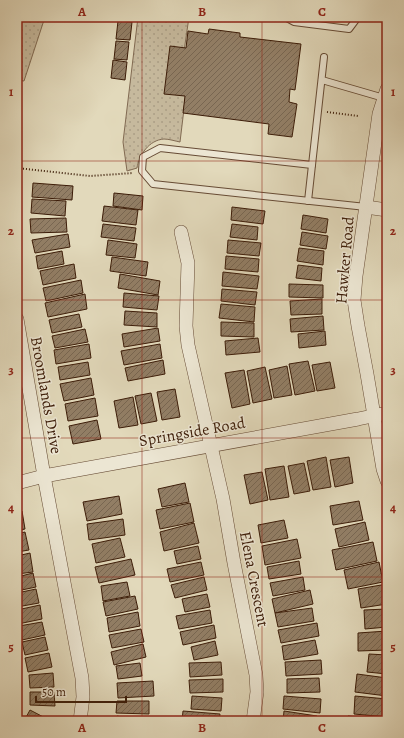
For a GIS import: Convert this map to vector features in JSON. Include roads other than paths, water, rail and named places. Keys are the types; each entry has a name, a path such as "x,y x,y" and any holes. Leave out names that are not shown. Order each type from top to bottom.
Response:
{"street":[{"name":"Hawker Road","path":"386,93 379,114 356,276 354,300 373,415 383,469 387,481"},
{"path":"366,207 387,210"},
{"name":"Elena Crescent","path":"180,232 188,263 186,326 188,345 224,499 256,675 257,692 253,721"},
{"name":"Broomlands Drive","path":"17,319 44,476"},
{"name":"Springside Road","path":"17,483 44,476 387,413"},
{"path":"44,476 82,678 83,697 80,721"}],"lane":[{"path":"285,17 294,22 349,29 358,17"},
{"path":"308,201 324,57"},
{"path":"322,80 386,93"},
{"path":"312,165 160,148 143,157 142,171 153,184 366,207"}]}
